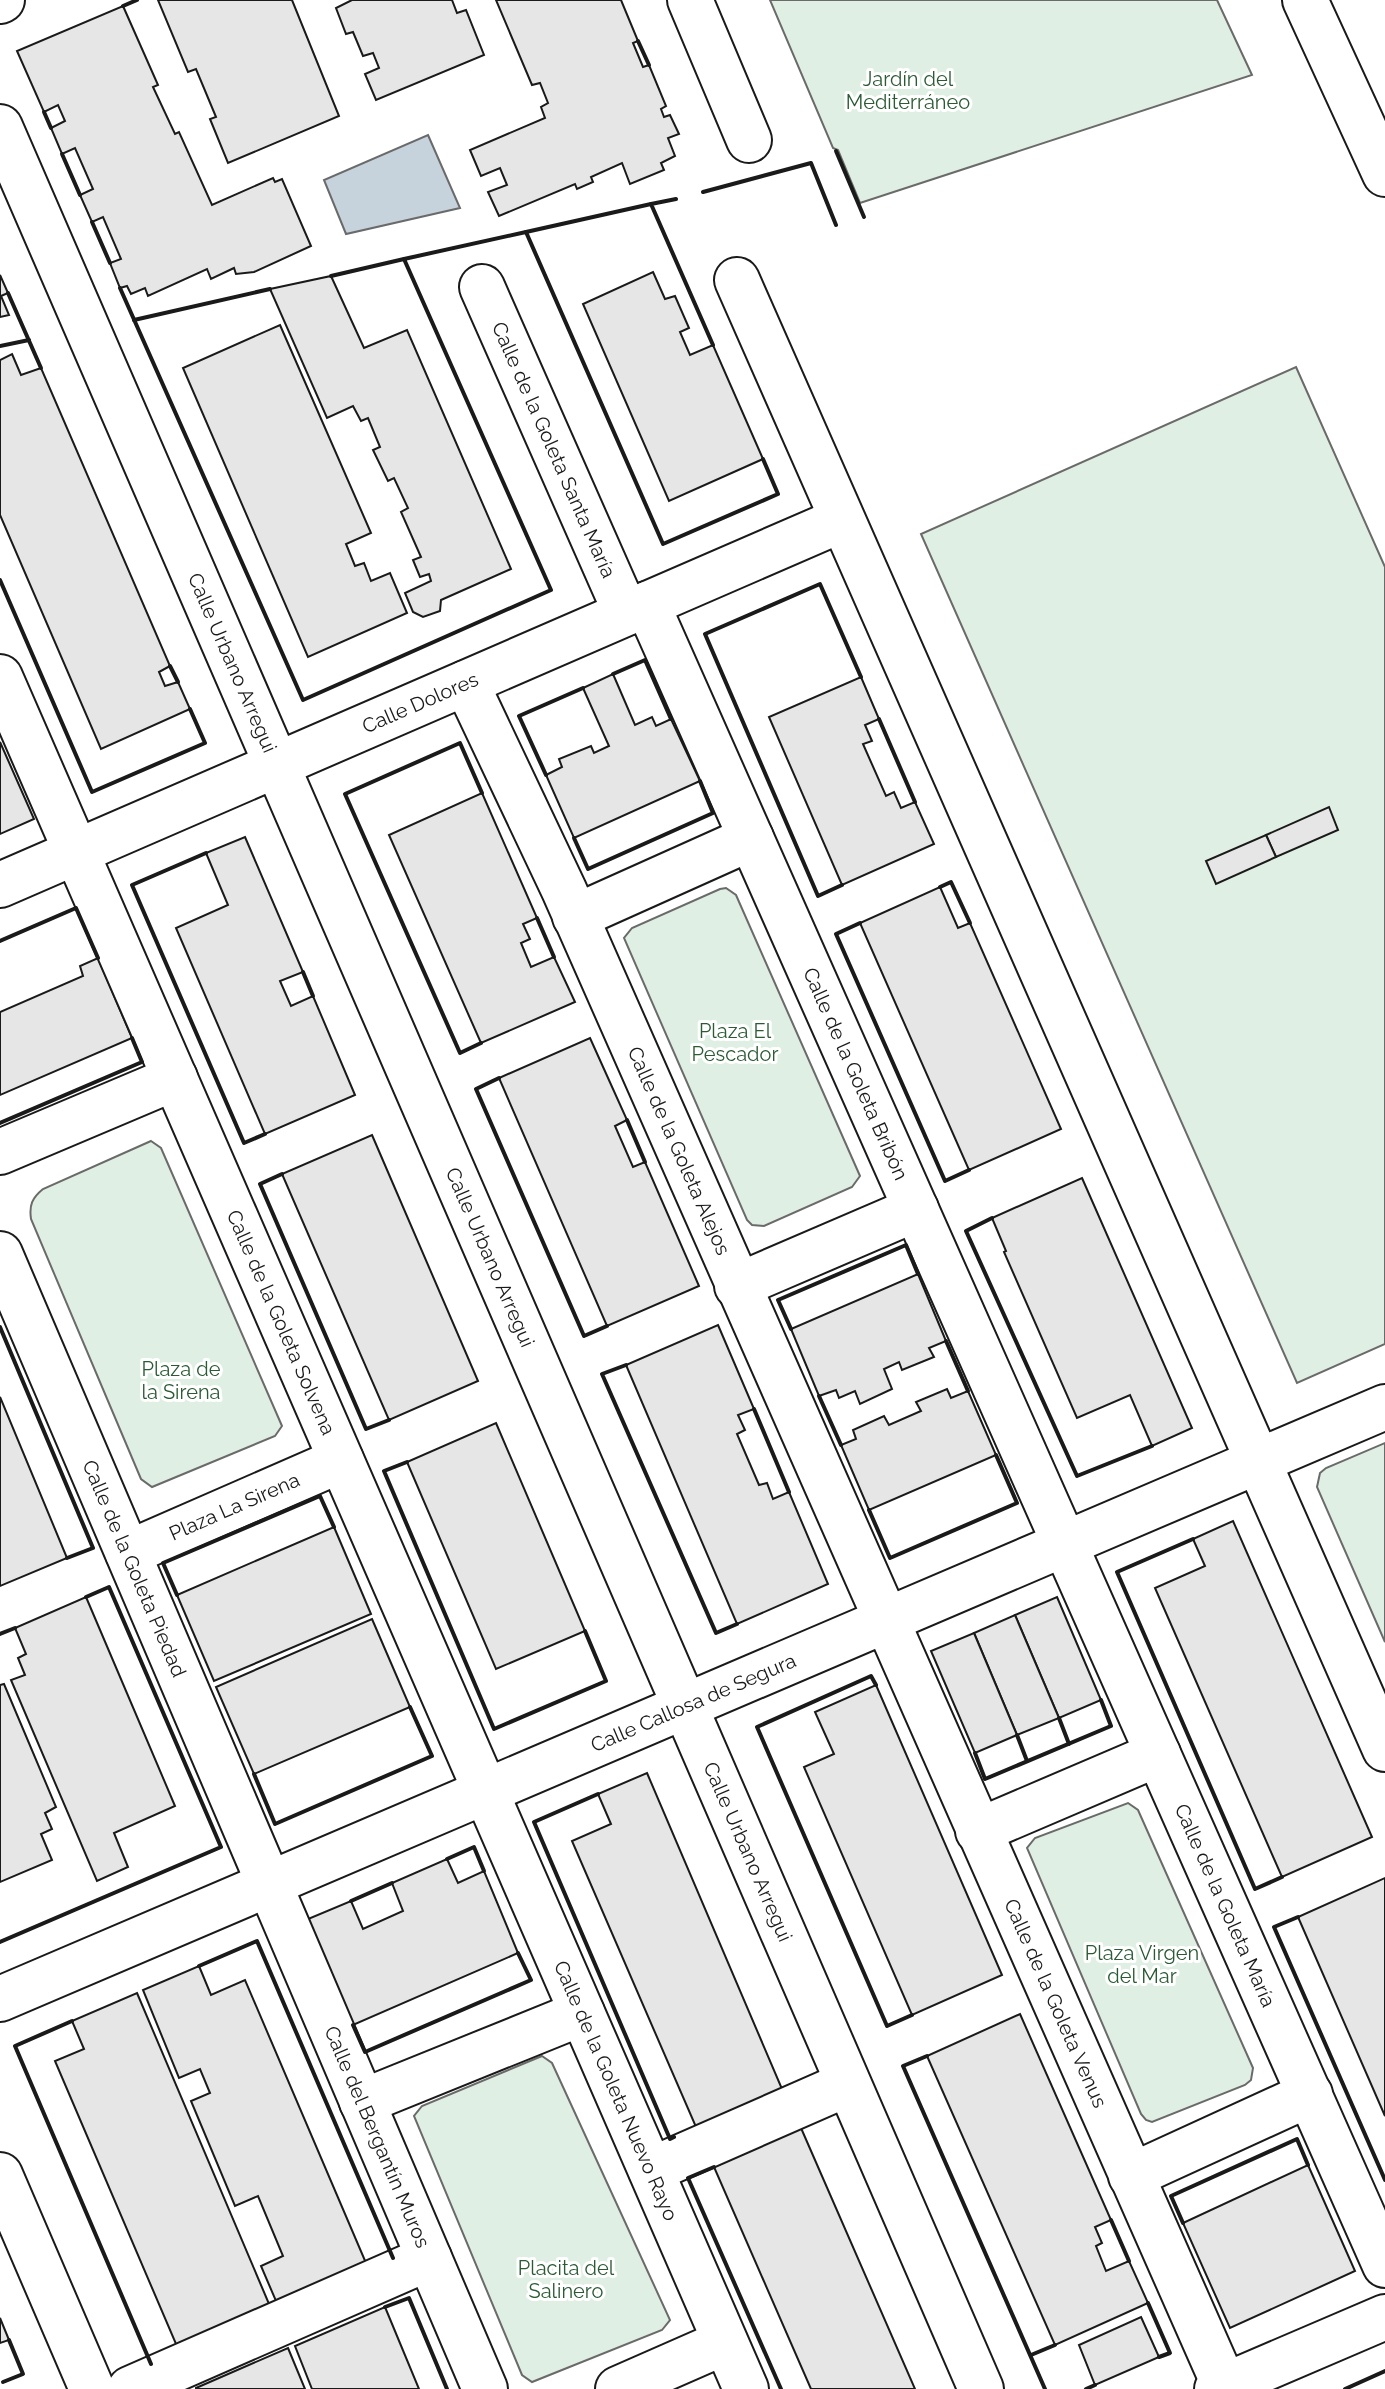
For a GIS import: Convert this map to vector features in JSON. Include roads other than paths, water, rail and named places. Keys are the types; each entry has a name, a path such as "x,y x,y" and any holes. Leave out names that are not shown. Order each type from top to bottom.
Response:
{"main road":[{"path":"690,0 749,140"},
{"path":"1305,0 1385,174"},
{"name":"Calle Urbano Arregui","path":"0,127 981,2389"},
{"path":"737,280 1385,1749"},
{"name":"Calle de la Goleta Santa María","path":"482,287 637,609"},
{"name":"Calle Dolores","path":"0,885 841,520"},
{"name":"Calle de la Goleta Bribón","path":"637,609 751,838 1065,1544"},
{"name":"Calle de la Goleta Solvena","path":"0,677 485,1792"},
{"name":"Calle de la Goleta Alejos","path":"466,683 575,917 886,1621"},
{"path":"575,917 751,838"},
{"path":"0,1152 175,1078"},
{"path":"737,1286 916,1209"},
{"name":"Calle de la Goleta Piedad","path":"0,1254 270,1884"},
{"name":"Calle Callosa de Segura","path":"0,1999 1385,1407"},
{"name":"Plaza La Sirena","path":"128,1553 341,1460"},
{"name":"Calle de la Goleta María","path":"1065,1544 1385,2265"},
{"name":"Calle de la Goleta Venus","path":"886,1621 1222,2388"},
{"path":"978,1831 1158,1754"},
{"name":"Calle de la Goleta Nuevo Rayo","path":"485,1792 746,2389"},
{"name":"Calle del Bergantín Muros","path":"270,1884 485,2389"},
{"path":"362,2102 582,2013"},
{"path":"651,2170 847,2084"},
{"path":"1131,2176 1310,2094"},
{"path":"0,2175 92,2389"},
{"path":"130,2389 429,2258"},
{"path":"1222,2388 1385,2317"},
{"path":"618,2389 725,2342"}],"park label":[{"name":"Jardín del Mediterráneo","path":"908,90"},
{"name":"Plaza El Pescador","path":"735,1042"},
{"name":"Plaza de la Sirena","path":"181,1380"},
{"name":"Plaza Virgen del Mar","path":"1142,1964"},
{"name":"Placita del Salinero","path":"566,2280"}]}
